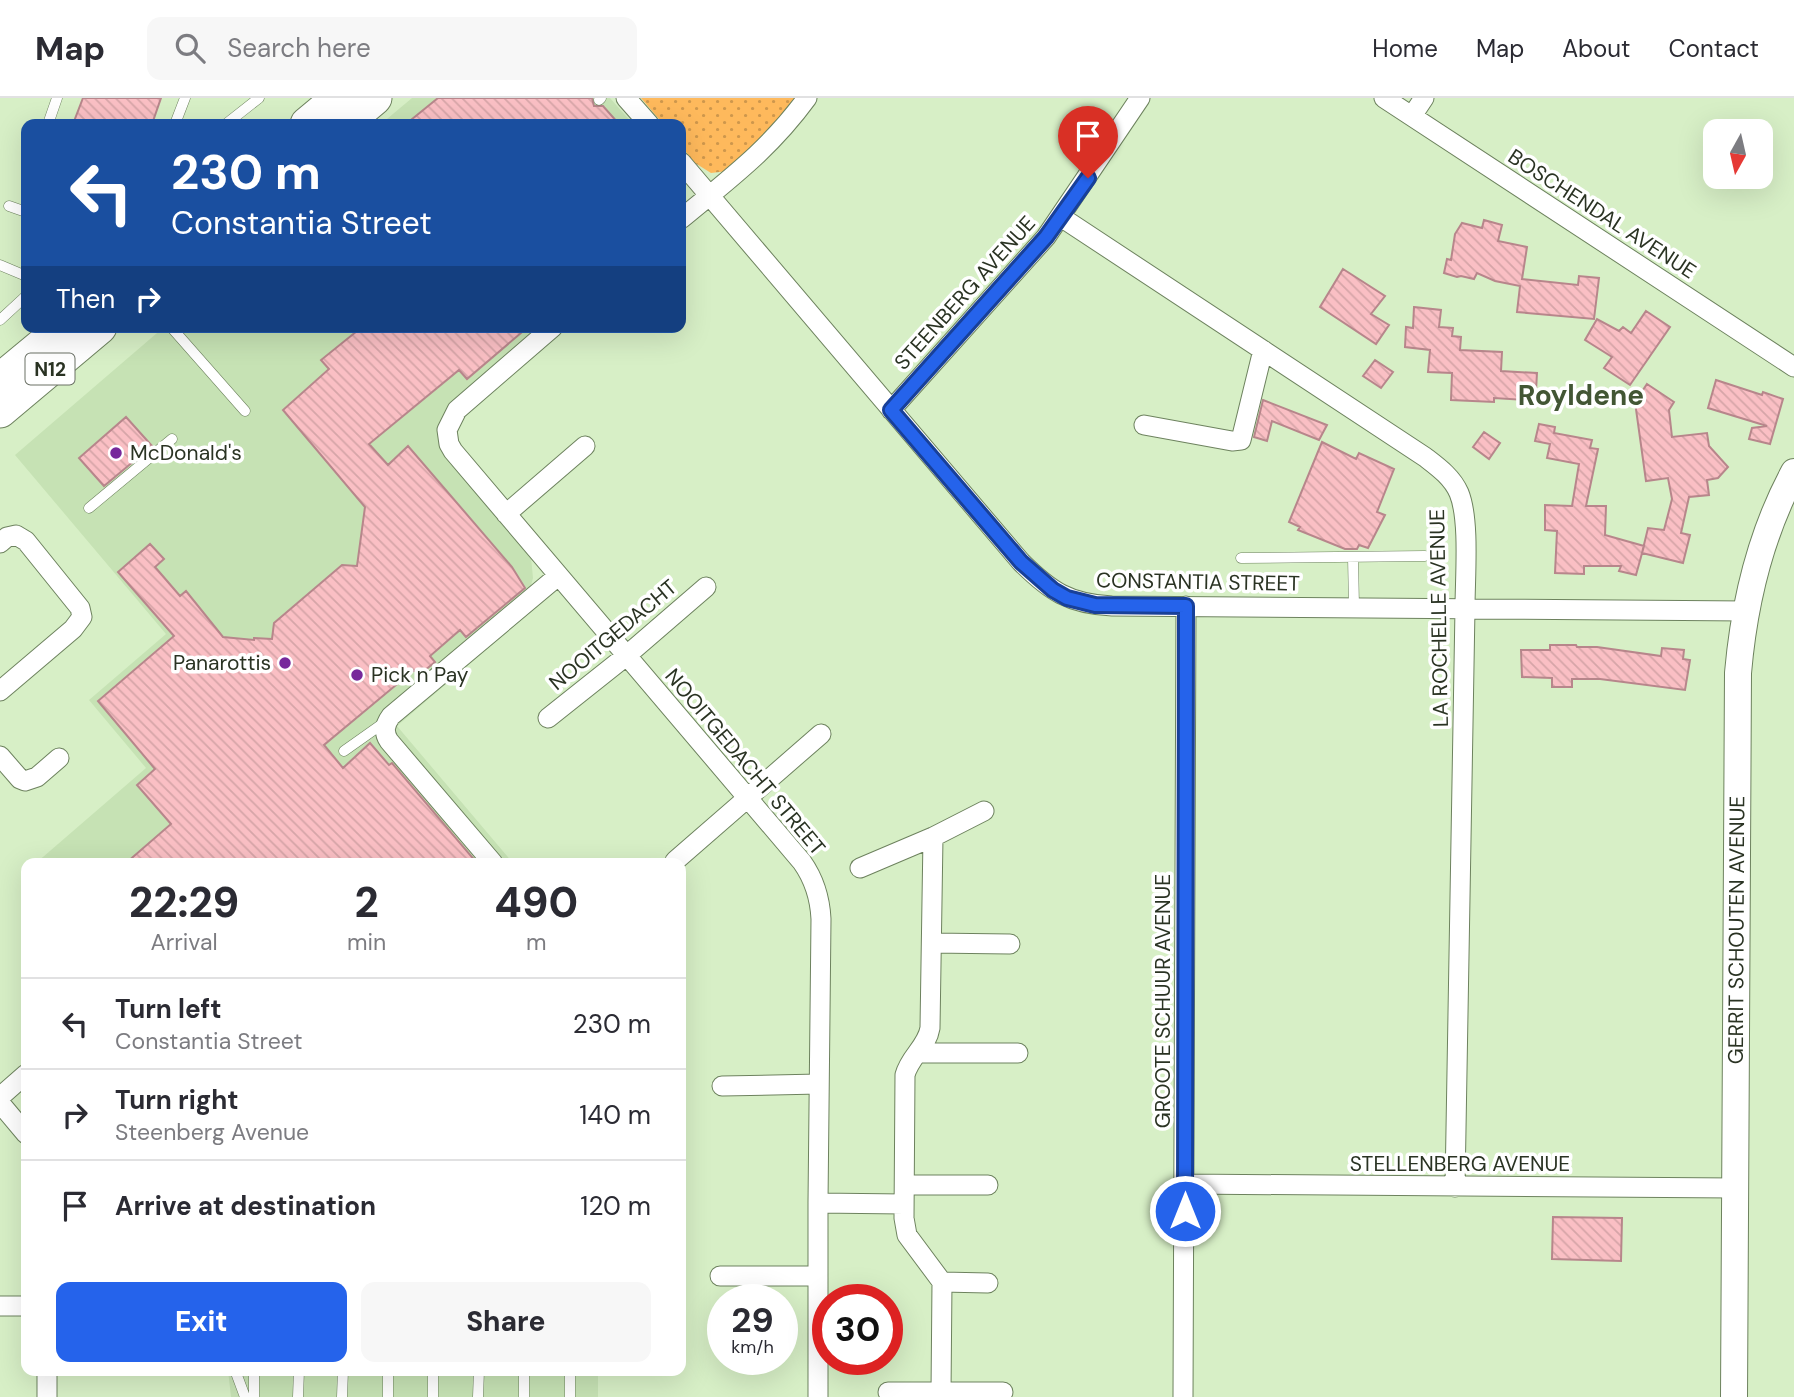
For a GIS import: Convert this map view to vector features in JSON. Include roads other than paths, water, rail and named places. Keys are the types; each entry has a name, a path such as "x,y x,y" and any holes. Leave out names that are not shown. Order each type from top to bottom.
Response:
{"highway":[{"path":"313,119 338,98"},
{"path":"350,119 375,98"},
{"name":"N12","path":"0,380 57,333"},
{"name":"N12","path":"0,411 93,333"}],"street":[{"path":"626,98 645,119"},
{"path":"686,215 748,166 807,98"},
{"name":"STEENBERG AVENUE","path":"891,410 1032,254 1061,217 1140,98"},
{"name":"BOSCHENDAL AVENUE","path":"1384,98 1794,367"},
{"path":"1412,116 1424,98"},
{"name":"CONSTANTIA STREET","path":"686,168 1021,562 1053,590 1067,598 1095,605 1746,611"},
{"name":"LA ROCHELLE AVENUE","path":"1061,217 1425,457 1450,479 1458,492 1464,516 1465,608 1455,1187"},
{"name":"NOOITGEDACHT STREET","path":"546,333 466,400 448,424 449,444 802,862 813,879 819,898 818,1397"},
{"path":"1144,425 1232,441 1241,440 1263,350"},
{"path":"506,514 585,446"},
{"name":"GERRIT SCHOUTEN AVENUE","path":"1734,1397 1738,673 1746,611 1764,542 1794,472"},
{"path":"0,543 12,536 26,541 80,608 82,617 73,629 0,691"},
{"path":"489,858 389,741 385,729 388,720 558,576"},
{"name":"NOOITGEDACHT","path":"548,718 626,656 706,586"},
{"name":"GROOTE SCHUUR AVENUE","path":"1183,1397 1186,606"},
{"path":"678,858 821,734"},
{"path":"0,756 25,781 37,777 59,758"},
{"path":"860,868 933,837 984,811"},
{"path":"933,837 930,1028 926,1042 908,1063 905,1075 905,1195 906,1232 942,1282 941,1393"},
{"path":"932,943 1010,944"},
{"path":"918,1053 1018,1053"},
{"path":"0,1097 21,1078"},
{"path":"722,1086 820,1084"},
{"path":"0,1103 21,1128"},
{"name":"STELLENBERG AVENUE","path":"1185,1184 1735,1188"},
{"path":"818,1203 988,1185"},
{"path":"720,1276 818,1276"},
{"path":"942,1282 988,1283"},
{"path":"0,1306 21,1306"},
{"path":"47,1376 47,1397"},
{"path":"888,1392 1003,1392"}],"lane":[{"path":"50,119 57,98"},
{"path":"177,119 185,98"},
{"path":"232,119 259,98"},
{"path":"9,206 21,210"},
{"path":"0,265 21,274"},
{"path":"0,320 21,301"},
{"path":"176,333 245,411"},
{"path":"89,508 172,439"},
{"path":"1241,558 1425,556"},
{"path":"1353,557 1354,607"},
{"path":"344,751 388,720"},
{"path":"237,1376 245,1397"},
{"path":"254,1376 254,1397"},
{"path":"298,1397 299,1376"},
{"path":"342,1397 343,1376"},
{"path":"388,1376 388,1397"},
{"path":"433,1376 433,1397"},
{"path":"478,1397 479,1376"},
{"path":"524,1376 524,1397"},
{"path":"570,1376 570,1397"}],"place":[{"name":"McDonald's","path":"116,453"},
{"name":"Panarottis","path":"285,663"},
{"name":"Pick n Pay","path":"357,675"}],"district":[{"name":"Royldene","path":"1581,395"}]}
